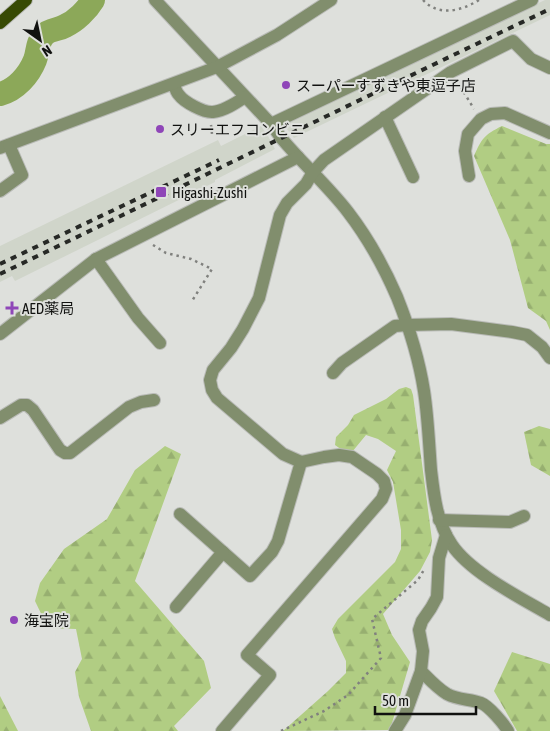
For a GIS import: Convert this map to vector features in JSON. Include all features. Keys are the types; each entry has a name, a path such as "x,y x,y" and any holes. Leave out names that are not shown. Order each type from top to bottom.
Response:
{"main road":[{"path":"0,23 26,0"}],"street":[{"path":"155,0 271,124 281,138 347,211 362,231 397,298 418,359 424,392 434,495 439,520 446,535 452,546 474,568 550,615"},
{"path":"0,191 22,176 5,146 217,67 252,50 331,0"},
{"path":"271,124 532,0"},
{"path":"222,731 270,675 247,655 382,499 386,489 384,481 377,474 352,457 339,455 302,462 283,454 217,398 212,390 210,380 213,370 231,348 259,298 280,215 286,203 306,184 313,172 324,160 451,72 513,41 531,59 550,68"},
{"path":"174,84 178,94 183,99 204,111 213,112 220,110 245,97"},
{"path":"469,176 465,151 468,134 480,120 491,114 505,113 550,133"},
{"path":"385,117 413,177"},
{"path":"0,334 96,259 298,157"},
{"path":"96,259 138,318 160,343"},
{"path":"333,373 342,363 394,326 407,325 456,325 527,335 542,347 550,358"},
{"path":"0,418 21,405 27,405 33,410 60,450 70,453 130,407 141,402 154,400"},
{"path":"180,514 250,576 272,552 278,541 302,462"},
{"path":"439,520 510,522 524,516"},
{"path":"395,731 404,715 421,670 423,651 419,630 422,621 437,597 439,558 446,535"},
{"path":"176,607 223,552"},
{"path":"421,670 435,685 449,694 462,700 483,704 503,723 508,731"}],"path":[{"path":"423,0 437,9 446,11 458,10 479,0"},
{"path":"451,72 480,120"},
{"path":"211,125 212,134"},
{"path":"145,234 154,245 166,253 191,260 212,269 192,301"},
{"path":"281,731 324,711 348,695 381,658 372,619 418,580 427,565"}],"shaded area":[{"path":"545,0 550,0 550,15 294,138 283,124"},
{"path":"261,126 275,149 215,180 215,182 15,281 12,276 0,282 0,246 218,140 221,146"}],"green space":[{"path":"502,126 550,144 550,330 546,321 528,308 510,240 474,156 484,138"},
{"path":"406,387 411,389 413,395 432,540 430,552 420,571 383,614 392,635 410,662 390,730 283,731 346,673 346,661 332,629 338,619 395,562 401,549 401,530 393,482 387,470 396,451 378,439 366,435 352,452 342,450 335,445 336,437 348,425 354,415 386,399 399,389"},
{"path":"539,426 550,429 550,476 531,465 524,432"},
{"path":"165,446 181,454 135,581 204,661 211,688 174,726 178,731 91,731 79,697 75,672 82,659 76,629 48,628 35,601 40,583 64,549 107,519 135,470"},
{"path":"512,652 550,664 550,731 517,731 494,691"},
{"path":"0,696 18,731 0,731"}],"waterway":[{"path":"0,94 17,85 26,76 35,60 39,44 44,35 73,21 93,0"}],"railway":[{"path":"0,274 550,9"},
{"path":"0,264 219,160"}],"place":[{"name":"スーパーすずきや東逗子店","path":"286,85"},
{"name":"スリーエフコンビニ","path":"160,129"},
{"name":"Higashi-Zushi","path":"161,192"},
{"name":"AED薬局","path":"12,308"},
{"name":"海宝院","path":"14,620"}]}
